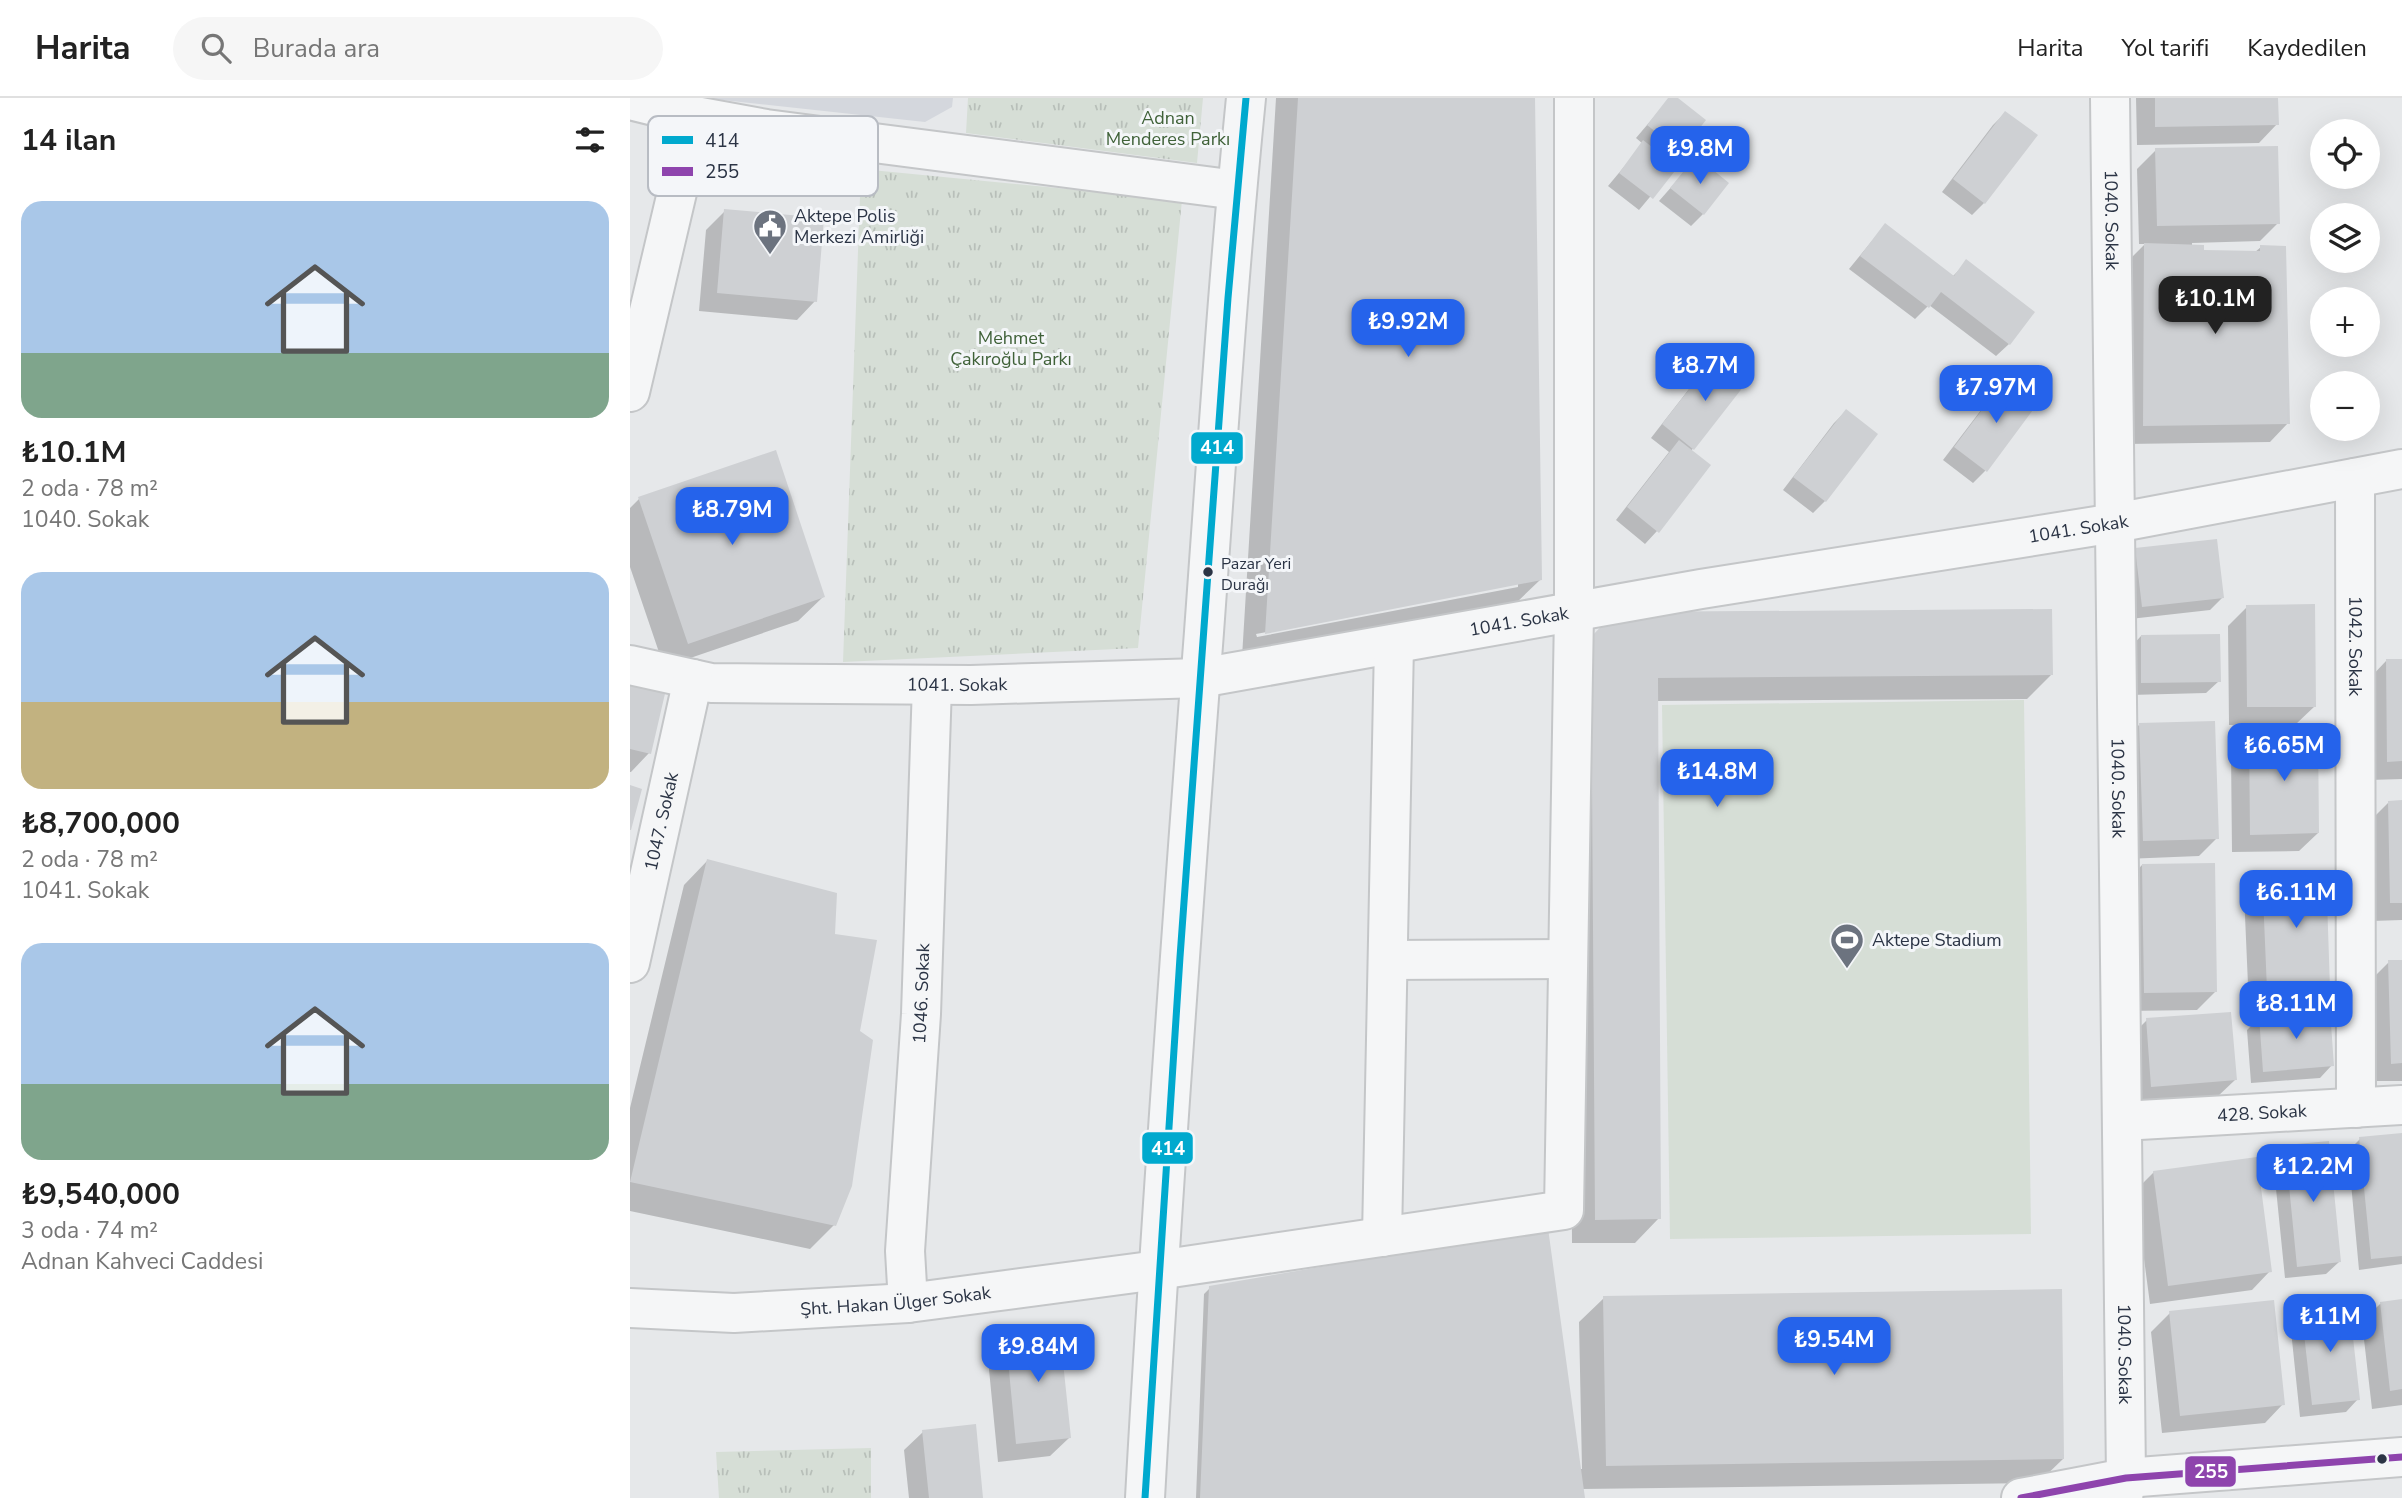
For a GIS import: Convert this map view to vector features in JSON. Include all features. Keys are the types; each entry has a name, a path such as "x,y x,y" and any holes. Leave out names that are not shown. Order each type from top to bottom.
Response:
{"street":[{"path":"1145,1498 1158,1270 1200,678 1246,98"},
{"path":"1388,960 1568,959 1574,613 1574,98"},
{"name":"1040. Sokak","path":"2110,98 2124,1488"},
{"path":"630,100 695,116"},
{"path":"878,144 1237,190"},
{"path":"630,391 676,196"},
{"name":"1041. Sokak","path":"630,666 710,683 932,685 1200,678 1701,589 2115,523 2402,469"},
{"name":"1042. Sokak","path":"2355,478 2356,1108"},
{"path":"1382,1237 1394,644"},
{"name":"1047. Sokak","path":"630,963 693,679"},
{"name":"1046. Sokak","path":"908,1303 905,1251 921,1014 932,685"},
{"name":"Şht. Hakan Ülger Sokak","path":"630,1308 734,1313 908,1303 1158,1270 1564,1210 1568,959"},
{"name":"428. Sokak","path":"2122,1121 2402,1105"},
{"path":"2021,1498 2402,1457"}],"shaded area":[{"path":"704,98 953,98 952,107 925,122"}],"green space":[{"name":"Adnan Menderes Parkı","path":"968,98 1203,98 1197,163 966,133"},
{"name":"Mehmet Çakıroğlu Parkı","path":"878,171 1182,200 1138,648 843,662 860,196 878,196"},
{"name":"Aktepe Stadium","path":"2024,700 2031,1234 1670,1239 1662,705"},
{"path":"871,1448 871,1498 719,1498 716,1452"}],"building":[{"path":"1298,98 1535,98 1542,580 1265,634"},
{"path":"1668,98 1678,98 1706,120 1681,152 1647,125"},
{"path":"2155,98 2278,98 2279,125 2155,127"},
{"path":"2005,111 2038,135 1985,204 1953,179"},
{"path":"1643,140 1678,167 1653,199 1619,173"},
{"path":"2278,146 2280,224 2157,226 2155,148"},
{"path":"1696,156 1729,183 1704,215 1670,188"},
{"name":"Aktepe Polis Merkezi Amirliği","path":"724,209 824,218 817,302 717,293"},
{"path":"1885,223 1954,276 1966,259 2035,312 2010,345 1941,292 1929,308 1860,256"},
{"path":"2144,243 2204,245 2204,250 2260,251 2260,245 2286,246 2290,424 2143,426"},
{"path":"1715,356 1747,382 1694,450 1662,424"},
{"path":"2006,378 2038,403 1987,472 1954,447"},
{"path":"1846,409 1878,434 1826,502 1793,477"},
{"path":"1679,440 1711,465 1659,533 1627,507"},
{"path":"776,450 825,597 688,644 638,497"},
{"path":"2217,539 2224,598 2142,607 2135,548"},
{"path":"2315,604 2316,707 2247,707 2246,605"},
{"path":"2052,609 2053,675 1658,678 1661,1219 1595,1220 1591,637 1615,612"},
{"path":"2220,634 2221,682 2141,683 2141,635"},
{"path":"2386,659 2402,659 2402,761 2387,762"},
{"path":"630,677 667,685 651,754 630,749"},
{"path":"2215,721 2219,839 2143,841 2139,723"},
{"path":"2318,731 2319,833 2250,835 2249,732"},
{"path":"630,785 642,789 631,830 630,830"},
{"path":"2402,800 2402,903 2390,903 2388,801"},
{"path":"707,859 837,893 835,934 877,940 860,1031 873,1040 852,1186 836,1226 630,1182"},
{"path":"2215,863 2217,992 2144,993 2142,864"},
{"path":"2326,870 2330,988 2267,990 2262,872"},
{"path":"2388,960 2402,960 2402,1063 2391,1064"},
{"path":"2330,1010 2334,1066 2263,1072 2259,1016"},
{"path":"2231,1012 2237,1080 2151,1087 2146,1018"},
{"path":"2402,1133 2402,1256 2371,1259 2359,1137"},
{"path":"2329,1141 2341,1262 2297,1267 2285,1145"},
{"path":"2257,1157 2272,1272 2168,1286 2153,1171"},
{"path":"1548,1228 1585,1498 1200,1498 1209,1286"},
{"path":"2062,1289 2064,1459 1606,1466 1603,1296"},
{"path":"2402,1299 2402,1389 2390,1391 2380,1302"},
{"path":"2274,1300 2285,1405 2180,1416 2169,1311"},
{"path":"2349,1302 2360,1400 2312,1405 2301,1307"},
{"path":"1059,1324 1071,1438 1016,1444 1005,1329"},
{"path":"976,1424 983,1498 929,1498 922,1430"}],"transit line":[{"name":"414","path":"1145,1498 1180,957 1228,298 1246,98"},
{"name":"255","path":"2021,1498 2126,1478 2402,1457"}],"place":[{"name":"Aktepe Polis Merkezi Amirliği","path":"770,256"},
{"name":"Pazar Yeri Durağı","path":"1208,572"},
{"name":"Aktepe Stadium","path":"1847,970"}]}
